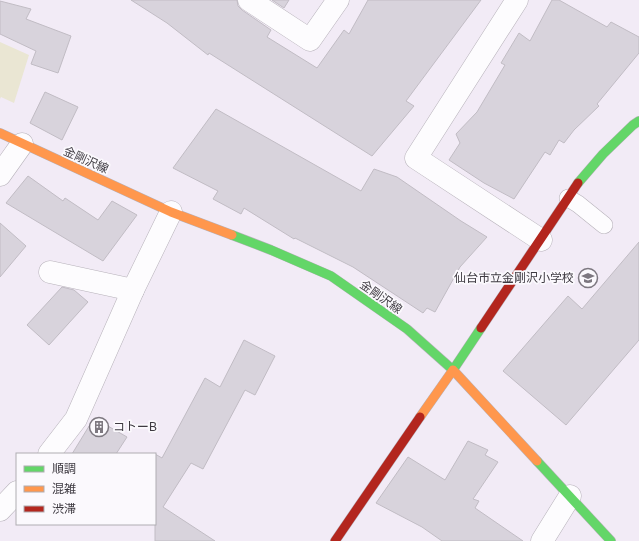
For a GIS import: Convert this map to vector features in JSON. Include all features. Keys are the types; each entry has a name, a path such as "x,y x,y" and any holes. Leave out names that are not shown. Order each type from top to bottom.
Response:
{"street":[{"path":"249,0 310,40 338,0"},
{"path":"517,0 416,158 541,240"},
{"path":"335,541 453,370 576,186 603,154 639,121"},
{"name":"金剛沢線","path":"0,133 171,212 271,250 331,276 407,329 453,370 611,541"},
{"path":"0,175 22,144"},
{"path":"50,453 76,419 133,290 171,212"},
{"path":"50,272 133,290"},
{"path":"0,510 16,493"},
{"path":"542,541 570,496"}],"lane":[{"path":"568,198 578,204 604,225"}],"shaded area":[{"path":"0,42 29,55 14,103 1,97 0,99"}],"building":[{"path":"131,0 237,0 238,6 242,10 271,30 267,37 317,68 344,30 349,34 368,0 481,0 406,101 414,106 372,156 209,53 208,55 167,23"},
{"path":"272,0 289,0 284,8"},
{"path":"552,0 559,0 607,27 611,22 639,37 639,53 597,104 599,106 574,130 564,143 559,140 550,155 545,152 514,199 484,183 449,160 460,143 456,134 477,112 505,65 501,63 519,33 530,41"},
{"path":"0,1 31,9 26,19 71,36 58,73 31,64 36,51 0,34"},
{"path":"45,92 78,107 62,140 30,123"},
{"path":"216,109 361,191 374,169 397,177 487,237 460,267 435,312 427,308 423,313 353,267 295,238 294,239 244,208 241,214 213,199 218,191 173,168"},
{"path":"28,176 63,201 65,198 98,220 112,201 137,215 103,261 6,203"},
{"path":"0,223 26,246 0,277"},
{"path":"639,242 639,340 566,425 503,371 568,296 582,309"},
{"path":"62,287 74,290 88,302 49,345 27,325"},
{"path":"244,340 275,356 255,395 245,390 203,469 191,463 163,507 215,541 155,541 156,455 162,458 205,378 220,387"},
{"name":"コトーB","path":"94,418 127,437 117,453 73,453"},
{"path":"468,441 488,450 485,455 498,462 473,499 479,501 475,508 523,541 442,541 422,527 376,503 408,457 445,480"}],"traffic: fast":[{"path":"578,183 603,154 639,121"},
{"path":"232,235 331,276 407,329 453,370 481,328"},
{"path":"537,461 611,541"}],"traffic: slow":[{"path":"0,133 171,212 232,235"},
{"path":"420,417 453,370 537,461"}],"traffic: jam":[{"path":"481,328 578,183"},
{"path":"335,541 420,417"}],"place":[{"name":"仙台市立金剛沢小学校","path":"588,278"},
{"name":"コトーB","path":"99,427"}]}
